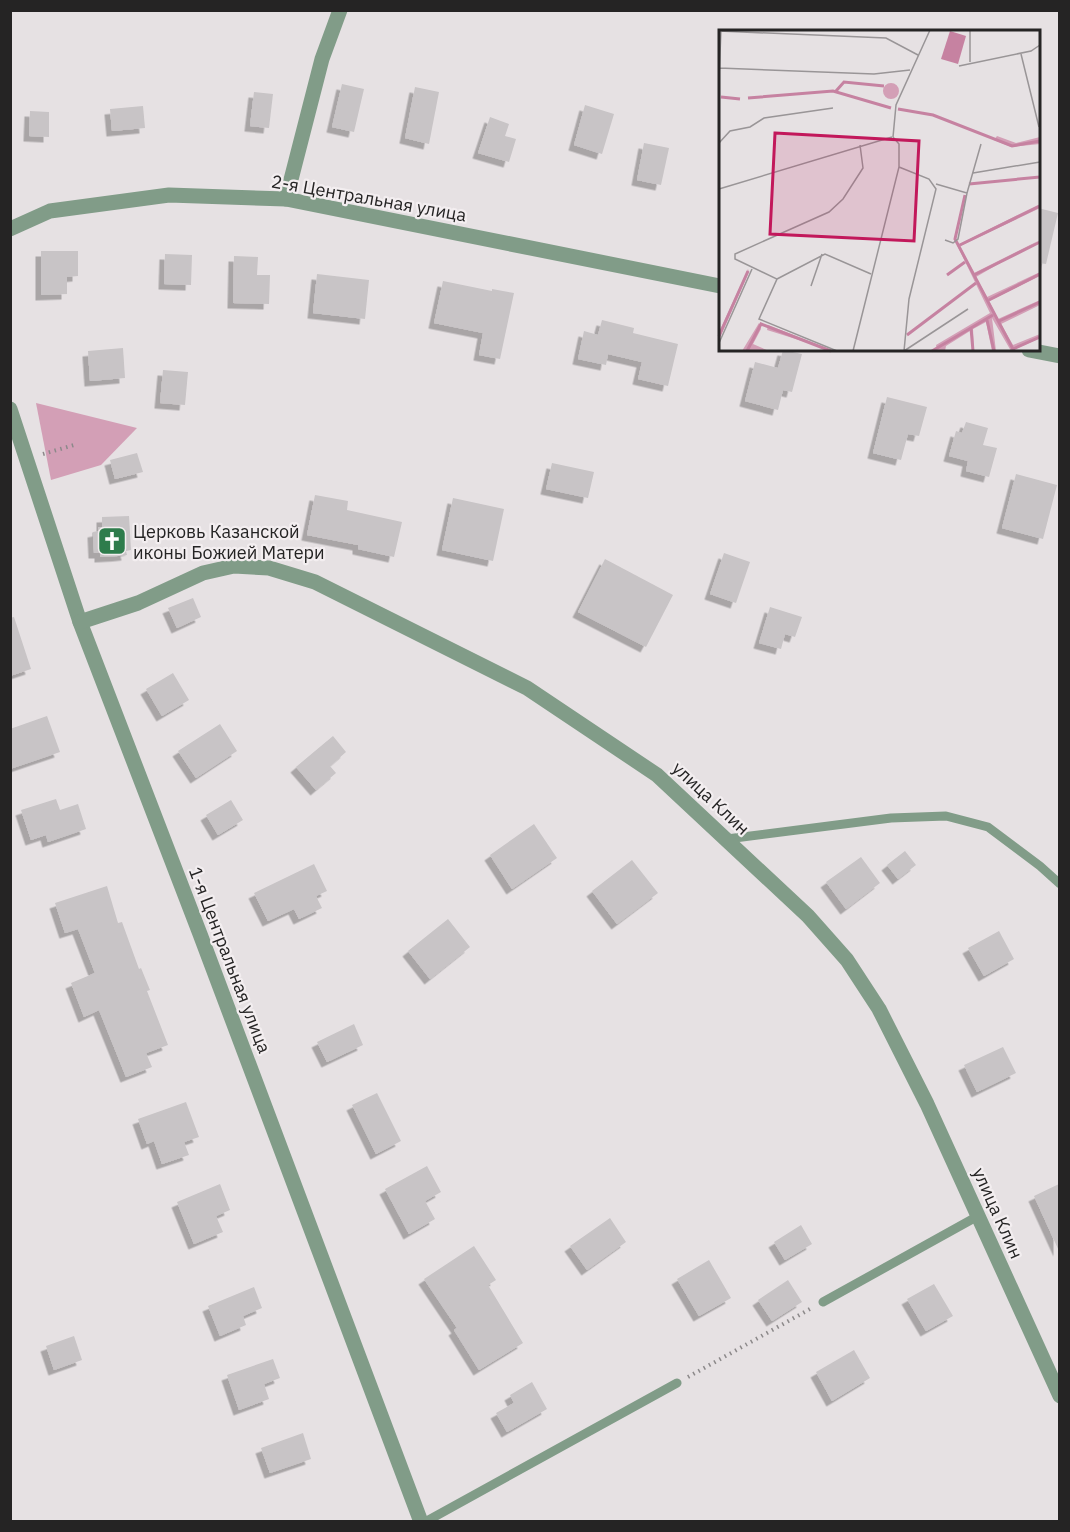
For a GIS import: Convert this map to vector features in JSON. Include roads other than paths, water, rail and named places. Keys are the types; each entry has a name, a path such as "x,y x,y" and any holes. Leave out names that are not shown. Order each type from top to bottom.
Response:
{"street":[{"path":"286,200 322,59 340,10"},
{"name":"2-я Центральная улица","path":"10,229 50,211 169,195 286,200 719,286"},
{"path":"1034,351 1059,356"},
{"name":"1-я Центральная улица","path":"10,409 80,622 423,1521"},
{"name":"улица Клин","path":"80,622 138,603 203,573 234,566 269,568 315,582 527,688 657,775 808,916 847,960 879,1009 927,1104 1059,1396"}],"lane":[{"path":"726,838 891,818 946,816 988,827 1059,884"},
{"path":"823,1302 978,1216"},
{"path":"423,1521 677,1383"}],"place":[{"name":"Церковь Казанской иконы Божией Матери","path":"112,541"}]}
